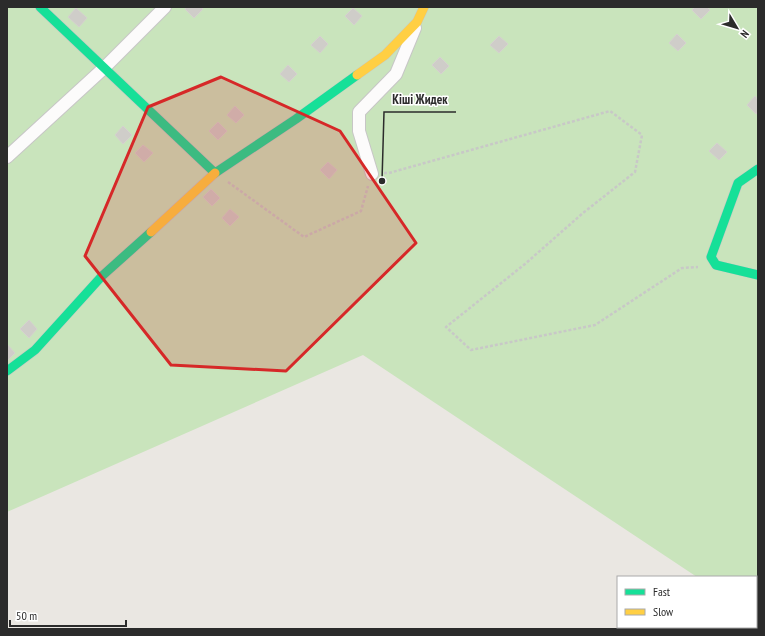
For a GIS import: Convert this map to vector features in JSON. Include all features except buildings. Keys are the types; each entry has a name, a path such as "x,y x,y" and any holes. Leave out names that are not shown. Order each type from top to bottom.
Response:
{"street":[{"path":"40,7 215,173"},
{"path":"7,157 104,68 165,7"},
{"path":"372,174 359,131 360,112 396,74 424,7"},
{"path":"7,371 36,350 102,276 215,173 386,56 417,22"},
{"path":"758,169 738,183 711,257 716,265 758,275"}],"path":[{"path":"215,173 304,237 361,211 372,174 389,173 610,111 642,135 635,172 583,213 525,264 446,327 472,350 595,325 682,268 716,265"}],"highlighted area":[{"path":"221,77 340,131 416,243 286,371 171,365 85,256 148,107"}],"green space":[{"path":"7,7 758,7 758,618 757,576 695,576 363,355 7,512"}],"traffic: fast":[{"path":"40,7 215,173 296,119 357,75"},
{"path":"758,169 738,183 711,257 716,265 758,275"},
{"path":"7,371 35,350 102,276 151,232"}],"traffic: slow":[{"path":"357,75 385,55 417,22 424,7"},
{"path":"151,232 215,173"}],"place":[{"name":"Кіші Жидек","path":"382,181"}]}
